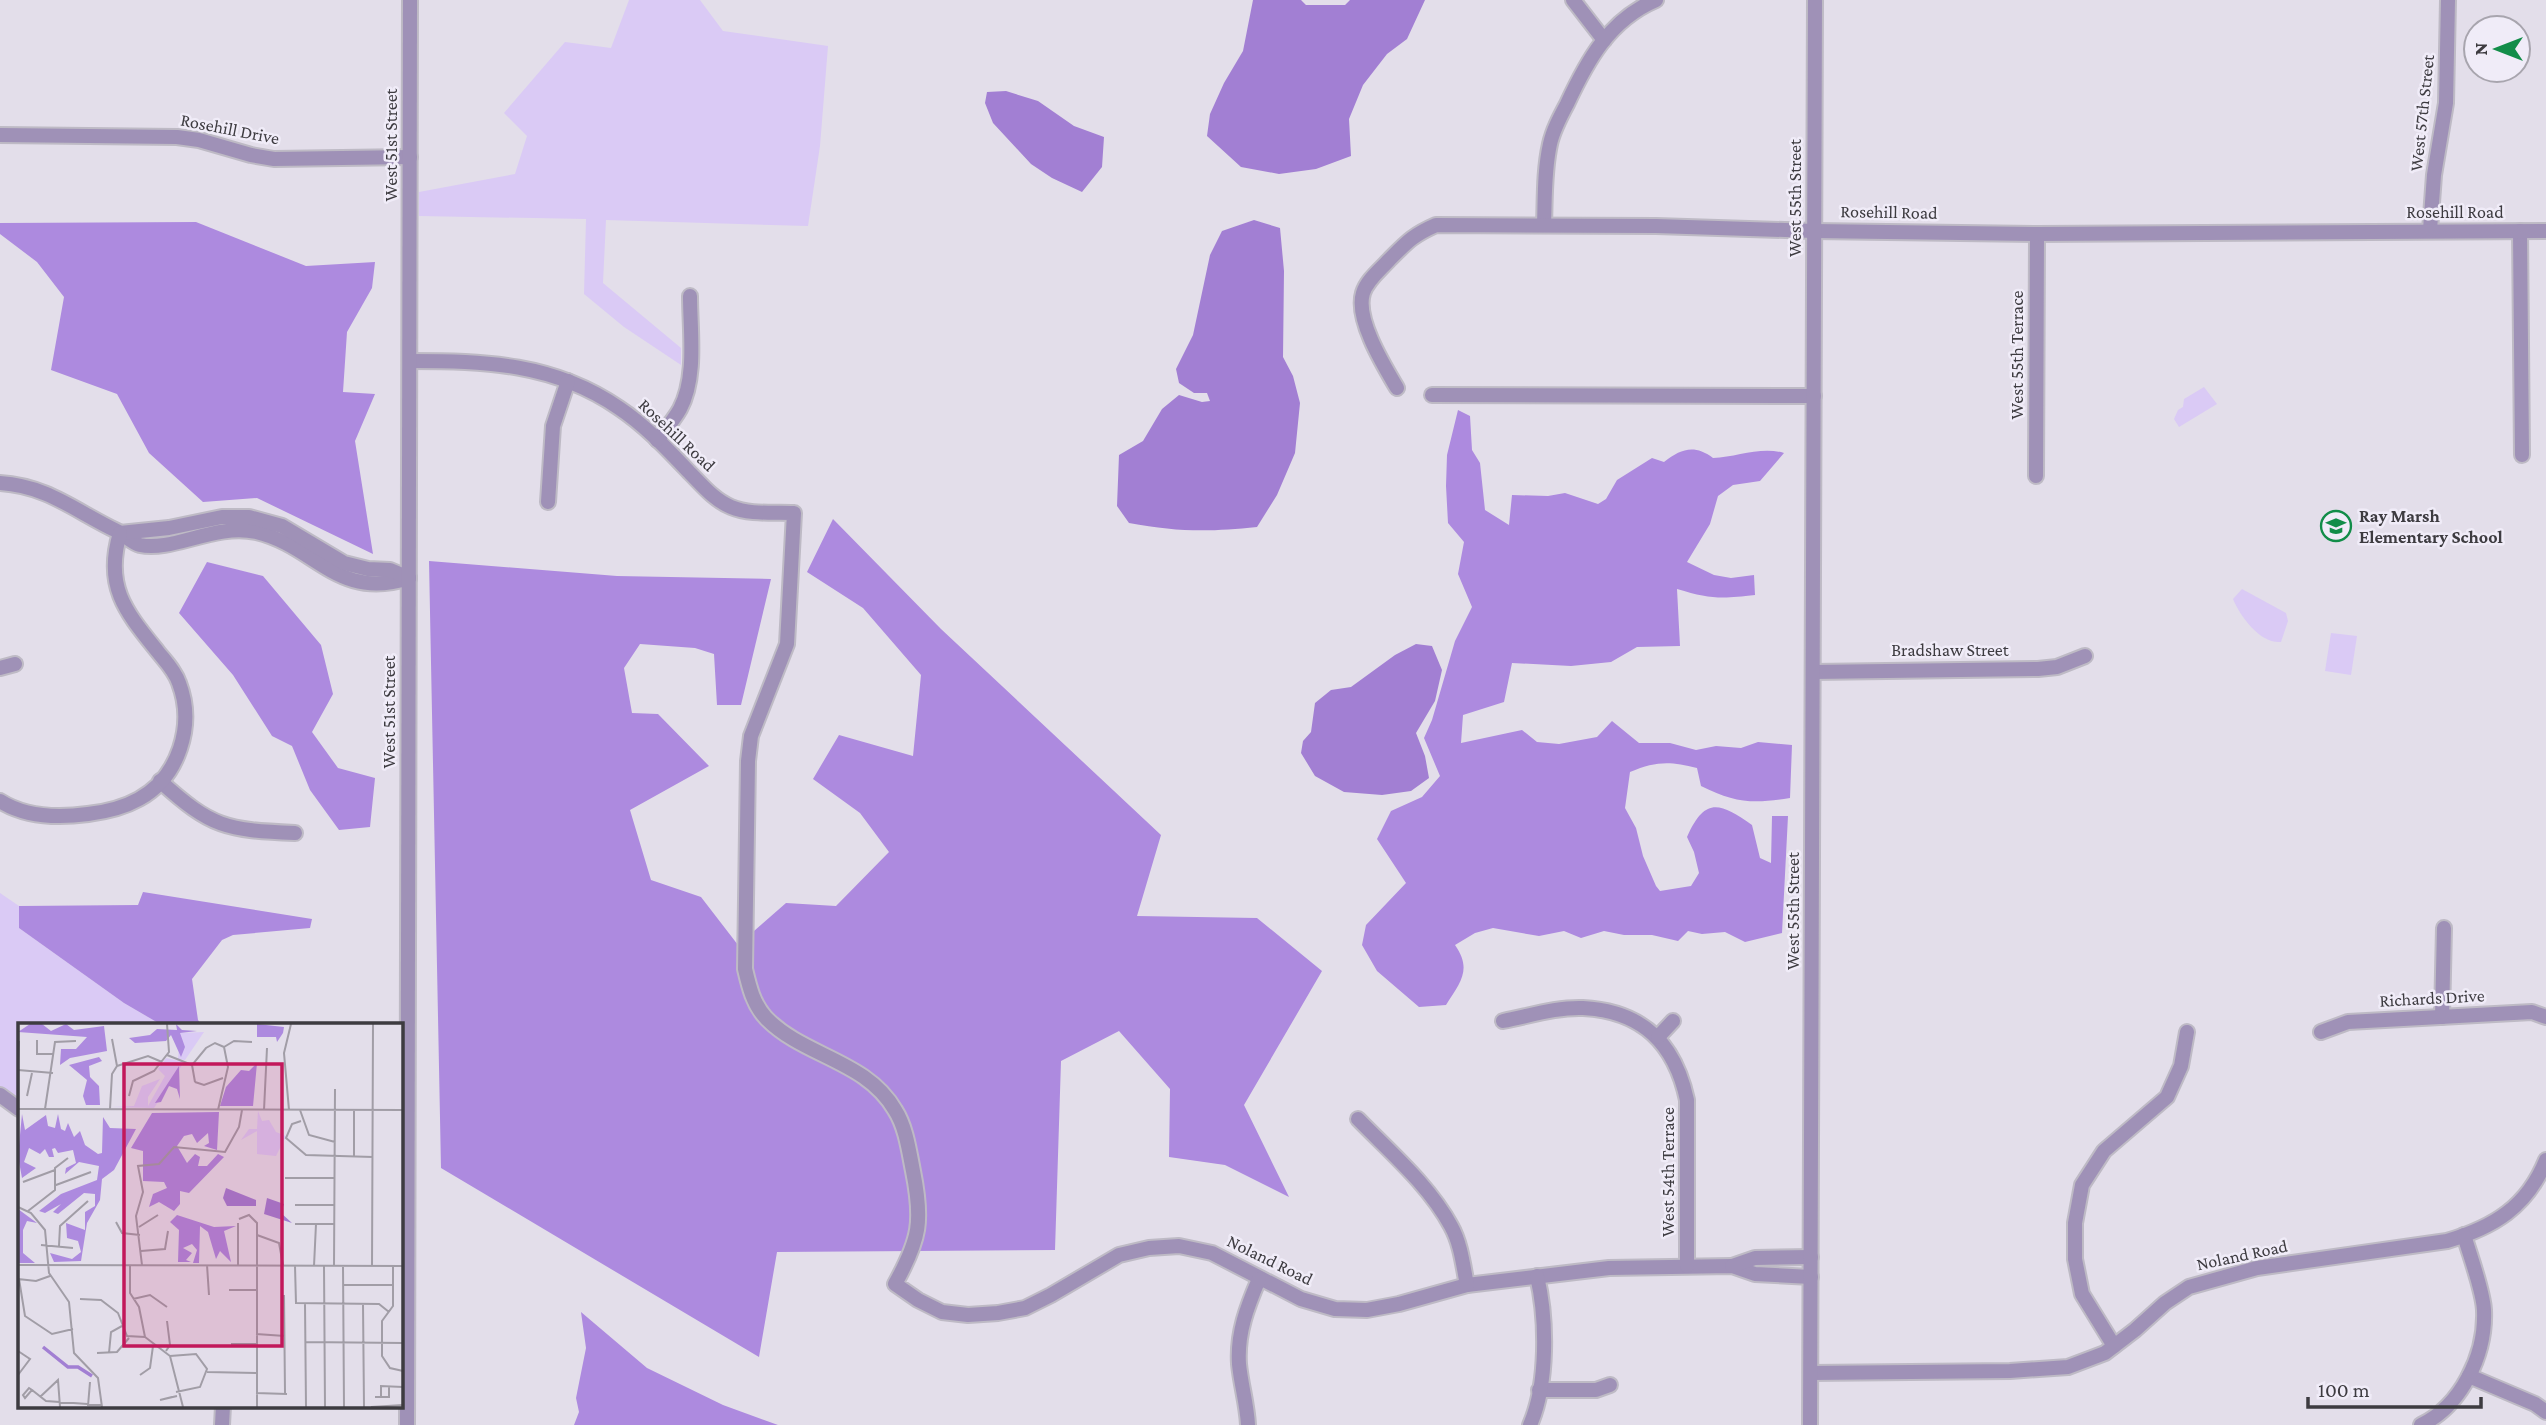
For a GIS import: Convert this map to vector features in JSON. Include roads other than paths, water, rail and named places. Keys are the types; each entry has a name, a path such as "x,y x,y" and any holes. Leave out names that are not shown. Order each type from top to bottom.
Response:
{"street":[{"name":"West 51st Street","path":"407,1425 410,0"},
{"path":"1573,0 1604,40"},
{"path":"1545,225 1545,172 1554,131 1592,55 1629,15 1656,0"},
{"name":"West 55th Street","path":"1811,1425 1815,0"},
{"name":"West 57th Street","path":"2430,230 2434,175 2447,90 2448,0"},
{"name":"Rosehill Drive","path":"0,135 177,137 274,159 410,158"},
{"name":"Rosehill Road","path":"1397,388 1368,330 1361,306 1363,294 1368,282 1413,235 1436,225 2037,234 2546,231"},
{"path":"2520,231 2522,455"},
{"name":"West 55th Terrace","path":"2036,476 2037,234"},
{"path":"657,440 680,410 686,395 690,359 690,296"},
{"name":"Rosehill Road","path":"410,361 504,363 539,370 568,381 619,408 721,501 746,511 794,513 788,644 751,736 748,761 745,969 754,999 765,1017 794,1039 867,1077 896,1111 909,1153 920,1217 916,1242 895,1284"},
{"path":"548,502 553,426 568,381"},
{"path":"1432,396 1814,396"},
{"path":"0,483 36,488 139,545 171,542 198,528 278,533 322,568 352,580 391,584 409,578"},
{"path":"0,820 4,803 47,817 94,813 124,806 141,798 176,761 185,723 184,702 172,669 128,616 122,604 114,578 114,561 120,533"},
{"name":"Bradshaw Street","path":"1813,672 2038,669 2057,667 2085,656"},
{"path":"0,668 15,664"},
{"path":"160,780 201,814 219,824 240,830 295,833"},
{"path":"2442,1017 2444,928"},
{"name":"West 54th Terrace","path":"1503,1021 1551,1011 1583,1008 1627,1018 1658,1037 1679,1072 1687,1100 1687,1266"},
{"name":"Richards Drive","path":"2321,1032 2348,1022 2532,1012 2546,1017"},
{"path":"1658,1037 1673,1021"},
{"path":"2114,1346 2082,1294 2075,1259 2075,1223 2082,1185 2104,1151 2167,1097 2181,1066 2187,1032"},
{"path":"0,1095 18,1108"},
{"path":"1358,1119 1436,1202 1452,1228 1467,1285"},
{"name":"Noland Road","path":"1811,1373 2010,1371 2068,1367 2105,1353 2136,1330 2165,1303 2189,1287 2257,1268 2447,1241 2464,1236 2518,1206 2538,1180 2546,1160"},
{"path":"2421,1425 2439,1416 2455,1398 2469,1376 2479,1346 2484,1310 2464,1236"},
{"name":"Noland Road","path":"895,1284 918,1300 943,1312 968,1315 998,1313 1025,1308 1119,1255 1149,1248 1179,1247 1212,1253 1301,1299 1335,1309 1367,1310 1467,1285 1537,1276 1609,1268 1732,1266 1755,1258 1811,1257"},
{"name":"Noland Road","path":"1732,1266 1755,1274 1811,1277"},
{"path":"1530,1425 1539,1390 1545,1339 1544,1305 1537,1276"},
{"path":"1248,1425 1247,1403 1239,1366 1239,1339 1244,1314 1259,1279"},
{"path":"2469,1376 2535,1404 2546,1412"},
{"path":"1539,1390 1596,1390 1610,1385"}],"place":[{"name":"Ray Marsh Elementary School","path":"2336,526"}]}
